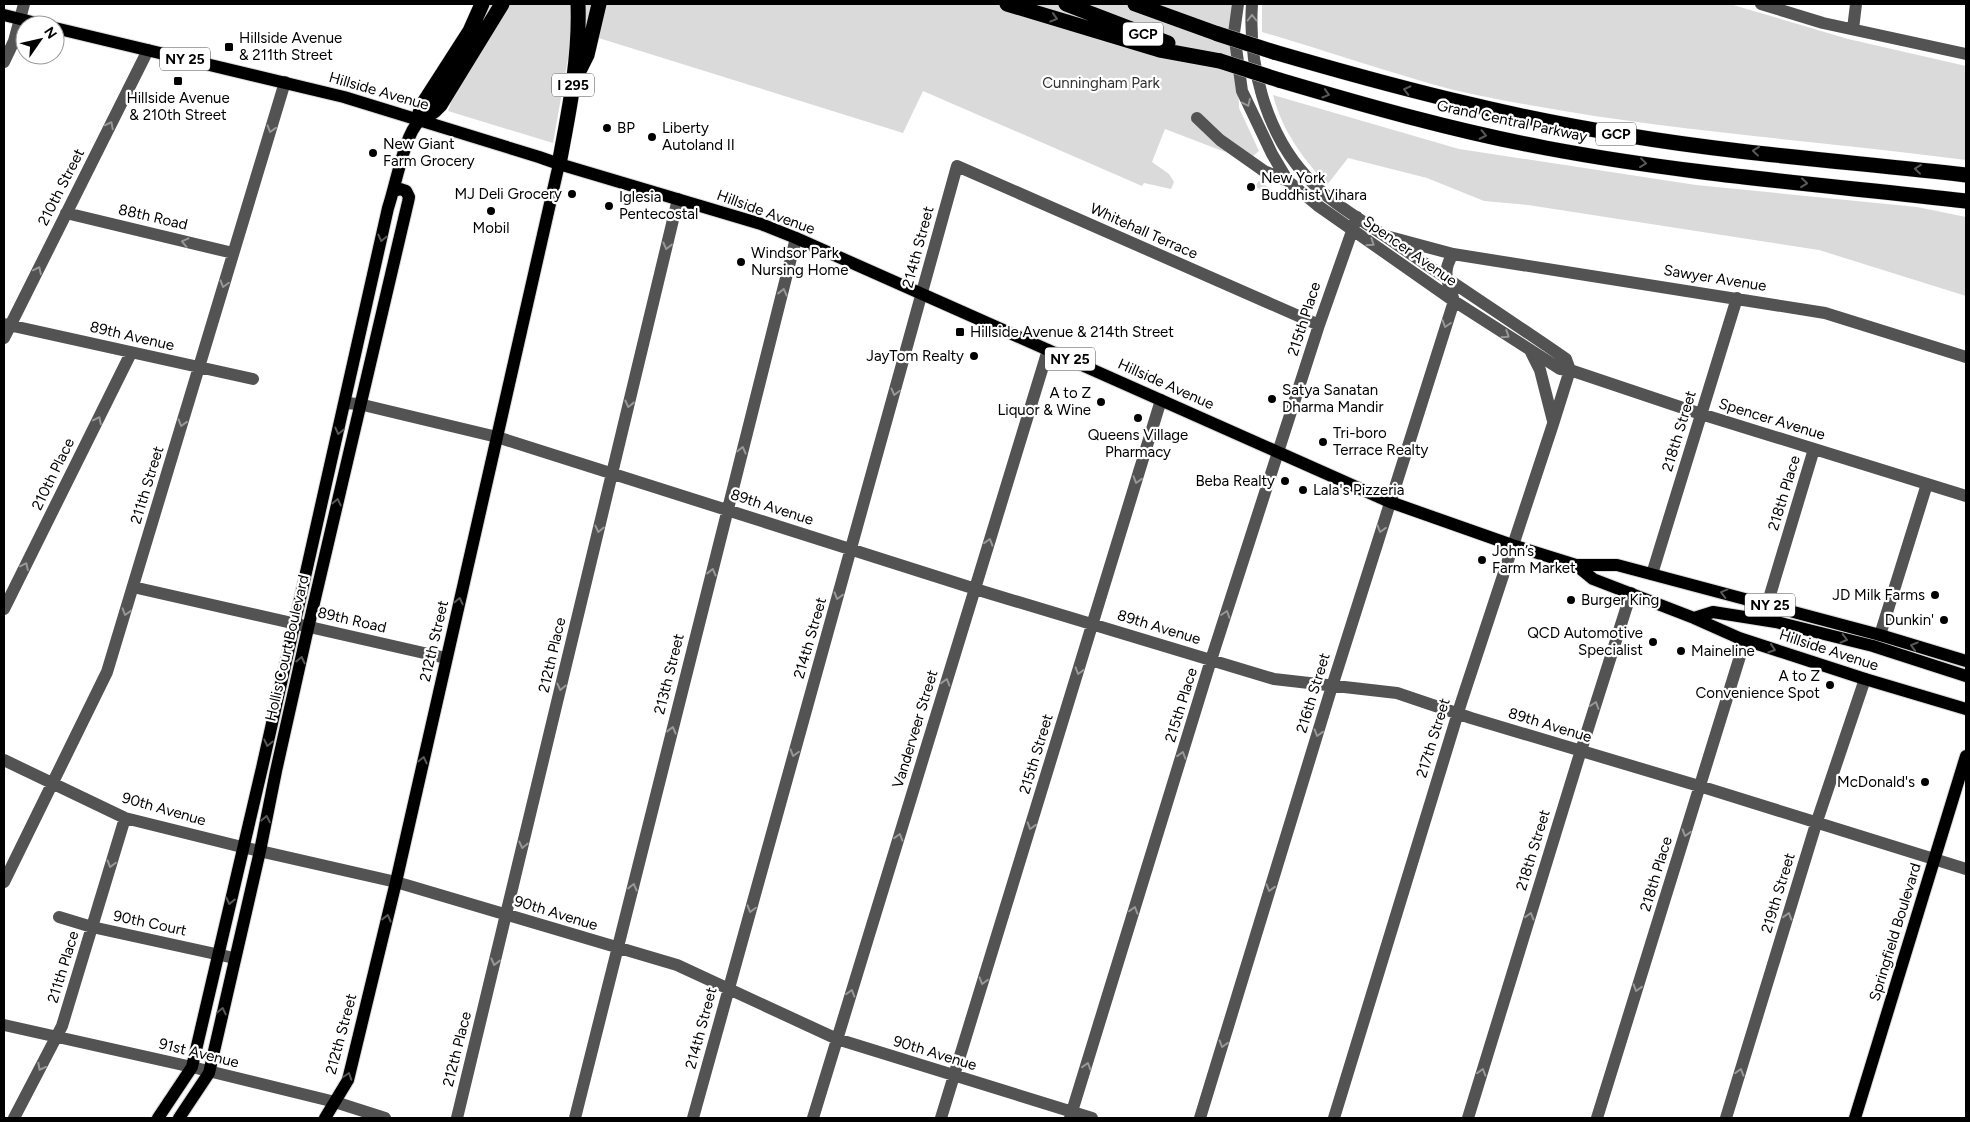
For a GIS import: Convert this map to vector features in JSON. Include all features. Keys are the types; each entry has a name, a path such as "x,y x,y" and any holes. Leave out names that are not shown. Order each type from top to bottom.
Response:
{"highway":[{"path":"420,120 420,113 425,101 470,31 482,4"},
{"path":"420,120 440,105 502,4"},
{"name":"I 295","path":"559,164 574,84 578,4"},
{"path":"574,84 587,55 601,4"},
{"path":"1007,4 1160,50 1220,62"},
{"name":"Grand Central Parkway","path":"1066,4 1136,32 1220,62 1373,108 1448,128 1547,148 1698,171 1966,201"},
{"name":"Grand Central Parkway","path":"1134,4 1274,52 1383,84 1491,110 1627,136 1966,174"},
{"path":"1157,4 1218,34"}],"main road":[{"name":"Hillside Avenue","path":"65,30 344,97 761,224 1390,502 1512,545 1576,565 1616,565 1880,635 1966,661"},
{"name":"Hollis Court Boulevard","path":"158,1118 192,1067 262,768 388,208 408,138 420,120"},
{"name":"212th Street","path":"325,1118 348,1080 396,882 559,164"},
{"name":"Hollis Court Boulevard","path":"179,1118 209,1072 359,404 409,198 404,190 394,191"},
{"path":"376,266 392,267"},
{"path":"361,327 378,328"},
{"path":"328,478 342,480"},
{"path":"313,541 328,543"},
{"name":"Hillside Avenue","path":"1576,565 1593,579 1694,618 1739,638 1865,679 1966,709"},
{"path":"1694,618 1713,612 1776,622 1873,646 1966,676"},
{"path":"277,702 291,703"},
{"name":"Springfield Boulevard","path":"1855,1118 1966,756"},
{"path":"262,768 276,771"}],"street":[{"path":"1238,4 1234,33 1242,91 1272,154 1288,181 1306,177"},
{"name":"Spencer Avenue","path":"1252,4 1255,60 1267,110 1282,143 1306,177 1357,217 1566,359 1570,370"},
{"path":"1761,4 1823,24 1966,54"},
{"path":"1852,29 1856,4"},
{"path":"4,62 15,37"},
{"name":"210th Street","path":"4,338 7,324 66,214 148,50"},
{"name":"211th Street","path":"4,882 107,672 285,82"},
{"name":"Spencer Avenue","path":"1197,118 1220,140 1264,171 1288,181 1317,206 1454,300 1560,369 1570,370 1701,414 1966,496"},
{"name":"214th Street","path":"693,1118 957,166"},
{"name":"Whitehall Terrace","path":"957,166 1319,325"},
{"name":"212th Place","path":"457,1118 678,199"},
{"name":"88th Road","path":"66,214 233,253"},
{"name":"215th Place","path":"1071,1115 1211,660 1319,325 1357,217"},
{"name":"Spencer Avenue","path":"1386,236 1453,254 1446,265 1447,278"},
{"name":"213th Street","path":"575,1118 796,238"},
{"name":"Sawyer Avenue","path":"1453,254 1825,313 1966,357"},
{"path":"1447,278 1454,300"},
{"name":"218th Street","path":"1652,574 1737,298"},
{"name":"216th Street","path":"1200,1118 1332,686 1454,300"},
{"name":"89th Avenue","path":"7,324 252,379"},
{"name":"Vanderveer Street","path":"813,1118 1048,350"},
{"path":"1530,350 1540,370 1553,424"},
{"name":"210th Place","path":"4,609 131,353"},
{"name":"217th Street","path":"1334,1118 1458,714 1570,370"},
{"name":"215th Street","path":"941,1118 1161,400"},
{"name":"89th Avenue","path":"345,403 359,404 497,437 975,589 1274,679 1396,693 1458,714 1700,786 1966,870"},
{"name":"218th Place","path":"1767,605 1814,449"},
{"path":"1880,635 1928,484"},
{"name":"89th Road","path":"133,587 446,658"},
{"name":"218th Street","path":"1468,1118 1580,751 1631,593"},
{"name":"218th Place","path":"1597,1118 1741,653 1739,638"},
{"name":"219th Street","path":"1726,1118 1816,824 1865,679"},
{"name":"90th Avenue","path":"4,760 125,818 396,882 677,966 728,991 837,1039 1071,1115 1092,1118"},
{"name":"211th Place","path":"14,1118 62,1026 125,818"},
{"name":"90th Court","path":"59,917 92,927 234,958"},
{"name":"91st Avenue","path":"4,1025 192,1067 336,1102 385,1118"}],"green space":[{"name":"Cunningham Park","path":"487,4 1236,4 1239,108 1259,151 1252,157 1229,140 1225,152 1165,129 1152,162 1169,174 1174,182 1171,189 1144,183 1142,186 923,91 903,133 573,30 553,143 448,111"},
{"path":"1262,4 1730,4 1848,39 1966,66 1966,160 1696,130 1495,99 1441,87 1262,32"},
{"path":"1273,95 1459,149 1696,185 1917,207 1966,217 1966,296 1819,250 1528,205 1484,201 1427,178 1348,158 1327,185 1294,143 1282,120"},
{"path":"1259,181 1272,190 1268,196 1255,186"}],"place":[{"name":"Hillside Avenue & 211th Street","path":"229,47"},
{"name":"Hillside Avenue & 210th Street","path":"178,81"},
{"name":"BP","path":"607,128"},
{"name":"Liberty Autoland II","path":"652,137"},
{"name":"New Giant Farm Grocery","path":"373,153"},
{"name":"New York Buddhist Vihara","path":"1251,187"},
{"name":"MJ Deli Grocery","path":"572,194"},
{"name":"Iglesia Pentecostal","path":"609,206"},
{"name":"Mobil","path":"491,211"},
{"name":"Windsor Park Nursing Home","path":"741,262"},
{"name":"Hillside Avenue & 214th Street","path":"960,332"},
{"name":"JayTom Realty","path":"974,356"},
{"name":"Satya Sanatan Dharma Mandir","path":"1272,399"},
{"name":"A to Z Liquor & Wine","path":"1101,402"},
{"name":"Queens Village Pharmacy","path":"1138,418"},
{"name":"Tri-boro Terrace Realty","path":"1323,442"},
{"name":"Beba Realty","path":"1285,481"},
{"name":"Lala's Pizzeria","path":"1303,490"},
{"name":"John’s Farm Market","path":"1482,560"},
{"name":"JD Milk Farms","path":"1935,595"},
{"name":"Burger King","path":"1571,600"},
{"name":"Dunkin'","path":"1944,620"},
{"name":"QCD Automotive Specialist","path":"1653,642"},
{"name":"Maineline","path":"1681,651"},
{"name":"A to Z Convenience Spot","path":"1830,685"},
{"name":"McDonald's","path":"1925,782"}]}
